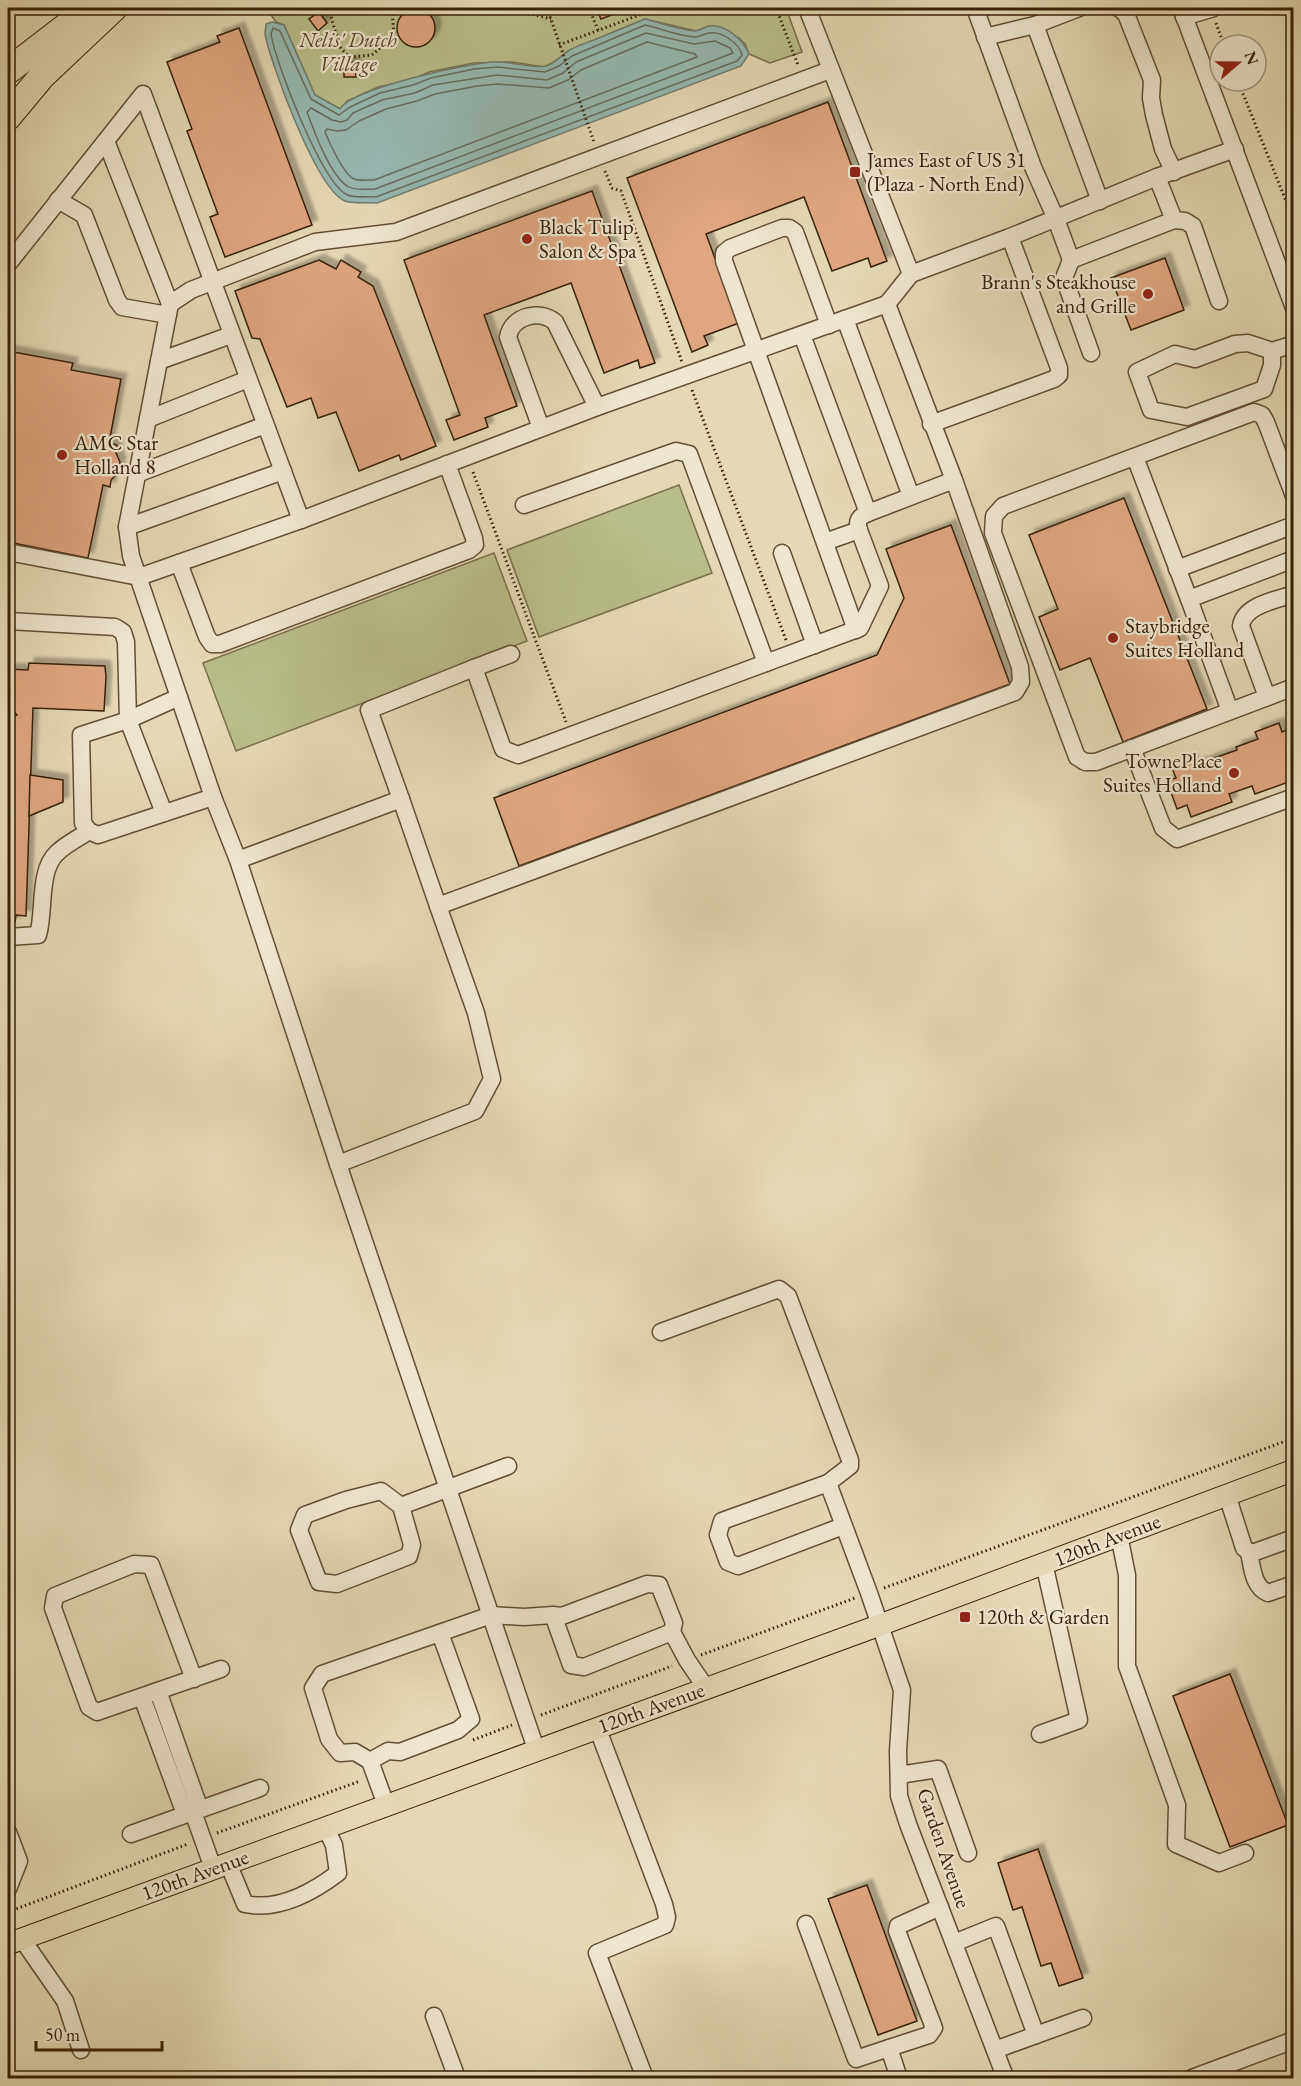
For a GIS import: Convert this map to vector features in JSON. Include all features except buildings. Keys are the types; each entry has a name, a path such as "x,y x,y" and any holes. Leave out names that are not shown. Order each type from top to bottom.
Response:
{"highway":[{"path":"8,71 90,8"},
{"path":"8,117 42,76 114,8"}],"main road":[{"name":"120th Avenue","path":"15,1941 1293,1470"}],"street":[{"path":"807,8 911,274"},
{"path":"975,8 1033,167 1071,260 1064,278 1091,353"},
{"path":"985,37 1035,25 1079,8"},
{"path":"1119,8 1126,14 1152,80 1151,98 1154,115 1163,149 1174,172"},
{"path":"1212,8 1183,12 1293,305"},
{"path":"1035,25 1100,201"},
{"path":"58,201 84,215 117,300 122,307 169,310 191,290 315,242 396,232 830,69"},
{"path":"8,264 143,94 301,520"},
{"path":"106,141 169,310 127,527 131,556 213,796 238,860 338,1164 536,1749"},
{"path":"8,552 139,577 301,520 597,407 886,304 911,274 1056,219 1157,177 1235,149"},
{"path":"1157,177 1174,220"},
{"path":"1071,260 1174,220 1185,221 1193,226 1219,301"},
{"path":"856,630 724,261 724,253 730,248 782,228 789,228 795,232 837,322 911,496"},
{"path":"931,424 1054,379 1059,375 1059,368 1010,237"},
{"path":"438,906 1015,692 1021,682 1020,667 954,480 886,304"},
{"path":"541,428 508,337 510,330 520,321 531,316 539,314 548,316 555,322 597,407"},
{"path":"159,362 231,335"},
{"path":"802,335 868,513"},
{"path":"1272,351 1272,365 1264,389 1187,417 1151,410 1137,372 1174,354 1195,359 1235,344 1248,343 1272,351 1293,344"},
{"path":"148,419 248,379"},
{"path":"1293,496 1266,422 1262,415 1254,412 1003,506 994,516 993,533 1077,757 1085,762 1096,762 1293,687"},
{"path":"137,474 266,425"},
{"path":"524,505 676,451 689,454 765,663"},
{"path":"1135,457 1230,711"},
{"path":"179,563 207,637 212,644 220,644 469,550 475,545 474,538 447,464"},
{"path":"127,527 283,471"},
{"path":"474,668 503,749 518,755 856,630 860,628 880,586 859,530 859,520 868,513 954,480"},
{"path":"1177,569 1293,525"},
{"path":"825,542 859,530"},
{"path":"782,553 815,645"},
{"path":"1189,599 1293,559"},
{"path":"1267,697 1241,626 1242,619 1251,610 1293,594"},
{"path":"8,621 115,627 123,632 126,642 128,720 164,813"},
{"path":"338,1164 475,1112 492,1079 476,1013 369,710 511,654"},
{"path":"179,697 128,720 81,735 83,823 89,831 98,836 213,796"},
{"path":"1132,748 1163,828 1177,839 1293,797"},
{"path":"238,860 401,799"},
{"path":"8,937 38,935 42,922 44,881 55,854 89,831"},
{"path":"661,1332 779,1289 788,1296 850,1460 850,1466 828,1483 722,1521 718,1535 728,1562 738,1566 843,1526"},
{"path":"400,1506 508,1466"},
{"name":"Garden Avenue","path":"828,1483 902,1690 899,1796 1004,2074 1003,2079"},
{"path":"381,1491 400,1506 412,1545 409,1556 337,1584 319,1582 299,1530 305,1515 346,1500 381,1491"},
{"path":"1227,1495 1244,1548 1249,1552 1256,1552 1293,1538"},
{"path":"1119,1535 1127,1575 1127,1666 1177,1805 1176,1844 1219,1863 1245,1853"},
{"path":"1249,1552 1255,1580 1261,1590 1268,1593 1293,1584"},
{"path":"1040,1734 1079,1720 1044,1563"},
{"path":"194,1679 151,1565 134,1564 55,1596 53,1608 89,1707 97,1712 194,1679 221,1669"},
{"path":"386,1804 373,1768 355,1752 340,1753 329,1739 313,1688 322,1674 491,1615 524,1617 553,1614 562,1616 647,1584 659,1585 674,1623 672,1632 706,1688"},
{"path":"553,1614 571,1665 584,1667 672,1632"},
{"path":"373,1768 388,1751 400,1752 458,1730 471,1719 441,1633"},
{"path":"150,1694 172,1755 182,1806 193,1812 202,1839 245,1904 275,1905 324,1883 338,1873 334,1845 325,1827"},
{"path":"597,1727 667,1917 665,1925 597,1953 645,2079"},
{"path":"898,1775 938,1769 968,1853"},
{"path":"131,1834 260,1788"},
{"path":"8,1832 19,1861 8,1889"},
{"path":"806,1924 856,2058 929,2035 934,2028 897,1931 898,1926 940,1907"},
{"path":"954,1943 996,1926 1036,2035"},
{"path":"15,1941 65,2001 81,2050"},
{"path":"434,2016 457,2079"},
{"path":"995,2050 1083,2018"},
{"path":"1192,2079 1293,2040"},
{"path":"889,2048 899,2079"}],"path":[{"path":"331,17 340,46 346,54 351,57 372,55 394,36 392,8"},
{"path":"443,8 501,9 551,19"},
{"path":"555,8 548,11 559,45 612,188 621,191 687,376 787,643 783,657"},
{"path":"589,8 598,30"},
{"path":"559,45 658,8"},
{"path":"776,8 800,69"},
{"path":"1212,8 1220,33"},
{"path":"1243,93 1293,221"},
{"path":"468,456 566,723 565,738"},
{"path":"472,1740 1293,1438"},
{"path":"8,1912 202,1839 373,1768"}],"green space":[{"name":"Nelis' Dutch Village","path":"266,8 786,8 802,52 770,63 749,54 745,44 739,38 719,28 709,26 696,31 645,19 568,51 544,67 512,62 474,63 429,72 411,80 378,87 347,101 340,109 315,95 284,25 276,22"},
{"path":"679,485 712,573 539,637 507,550"},
{"path":"494,553 527,641 236,751 203,663"}],"water":[{"path":"645,19 690,31 709,26 728,30 743,43 749,54 741,66 377,203 345,201 334,192 322,175 309,152 286,98 265,34 266,24 272,22 284,25 315,95 340,109 349,101 365,93 438,72 496,62 546,66 574,48"}],"place":[{"name":"James East of US 31 (Plaza - North End)","path":"855,172"},
{"name":"Black Tulip Salon & Spa","path":"527,239"},
{"name":"Brann's Steakhouse and Grille","path":"1148,294"},
{"name":"AMC Star Holland 8","path":"62,455"},
{"name":"Staybridge Suites Holland","path":"1113,638"},
{"name":"TownePlace Suites Holland","path":"1234,773"},
{"name":"120th & Garden","path":"965,1617"}]}
